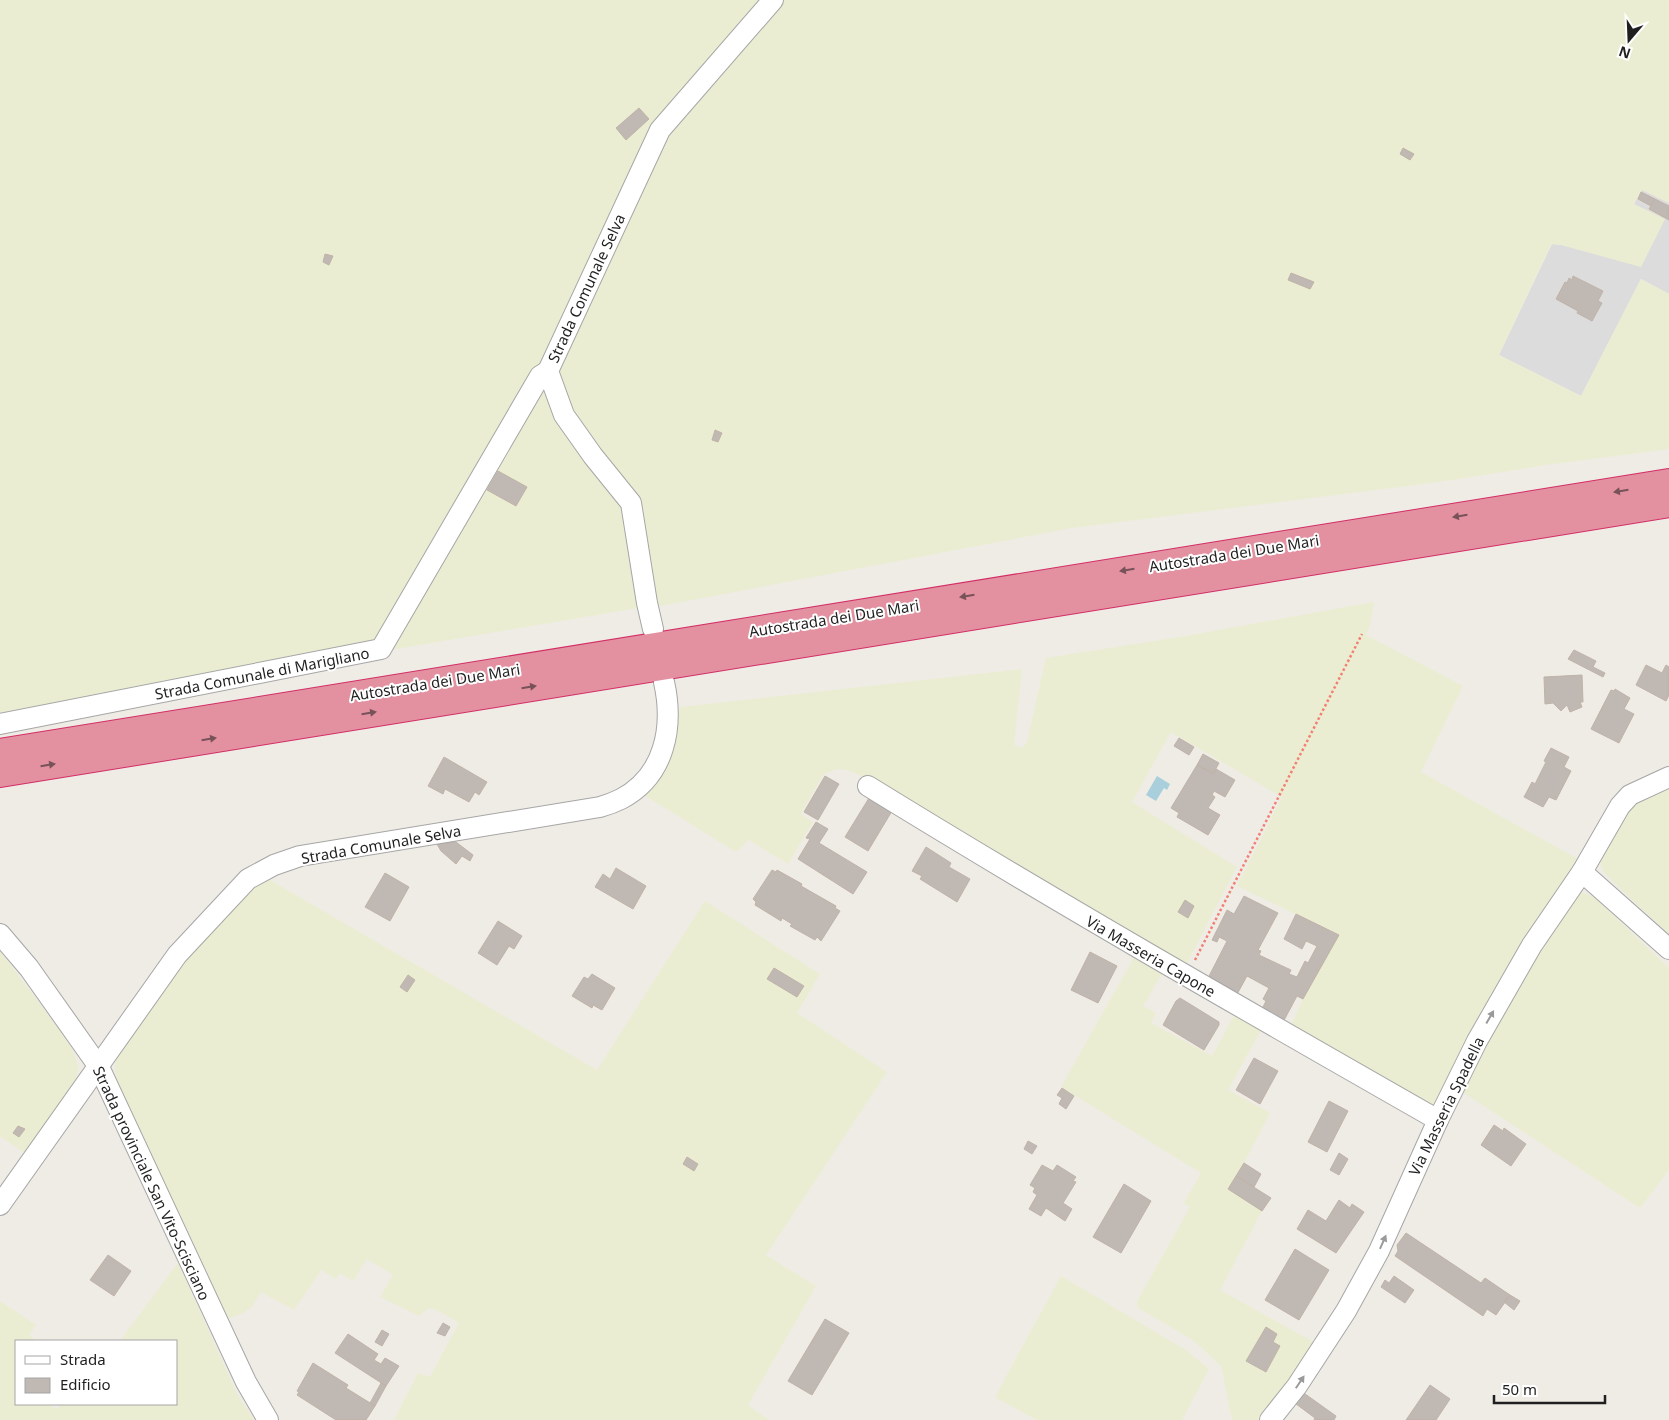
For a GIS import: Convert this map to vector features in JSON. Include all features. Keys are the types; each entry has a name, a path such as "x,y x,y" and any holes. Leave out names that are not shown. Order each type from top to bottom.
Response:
{"highway":[{"name":"Autostrada dei Due Mari","path":"0,752 1669,483"},
{"name":"Autostrada dei Due Mari","path":"0,773 1669,503"}],"street":[{"name":"Strada Comunale Selva","path":"653,629 630,503 564,415 548,371 660,130 773,0"},
{"name":"Strada Comunale di Marigliano","path":"0,724 381,649 540,376 548,371"},
{"name":"Strada Comunale Selva","path":"0,1205 177,955 248,879 274,865 300,856 600,807 622,799 654,771 664,745 668,717 668,696 664,682"},
{"name":"Via Masseria Spadella","path":"1270,1420 1298,1386 1351,1302 1379,1251 1438,1120 1477,1041 1527,953 1582,872 1620,806 1630,795 1669,777"},
{"name":"Via Masseria Capone","path":"868,786 998,866 1187,977 1438,1120"},
{"path":"1582,872 1669,949"},
{"name":"Strada provinciale San Vito-Scisciano","path":"0,934 29,968 99,1067 246,1382 268,1420"}],"path":[{"path":"1187,977 1362,634"}],"shaded area":[{"path":"1642,189 1669,203 1669,294 1641,279 1581,396 1499,355 1552,244 1561,245 1634,204"}],"green space":[{"path":"0,0 1669,0 1669,203 1642,190 1634,204 1665,219 1641,267 1561,245 1551,244 1499,355 1581,396 1641,279 1669,294 1669,449 1546,465 1439,482 1072,528 666,605 638,608 390,650 378,646 0,713"},
{"path":"1373,602 1370,625 1366,635 1463,686 1421,772 1578,859 1515,962 1432,1110 1289,1030 1303,999 1339,935 1237,886 1282,797 1171,732 1132,802 1237,867 1186,965 957,834 859,775 847,770 836,769 823,775 801,814 813,822 788,864 749,840 736,852 644,795 674,717 678,714 681,707 1022,669 1014,745 1023,748 1027,742 1046,658 1186,636"},
{"path":"1669,786 1669,934 1618,887 1603,871 1600,861 1629,804"},
{"path":"270,880 597,1070 705,901 820,974 797,1013 887,1072 766,1255 816,1286 748,1405 769,1420 394,1420 418,1373 430,1377 459,1323 437,1310 428,1308 419,1316 380,1297 393,1275 367,1259 353,1281 340,1273 336,1279 321,1270 294,1310 261,1292 252,1307 223,1321 118,1088 115,1071 116,1056 210,926 250,889"},
{"path":"1580,892 1594,897 1669,968 1669,1170 1640,1208 1461,1091 1537,947"},
{"path":"0,951 60,1031 73,1051 78,1066 77,1078 70,1094 26,1154 0,1136"},
{"path":"1136,954 1164,970 1143,1006 1156,1013 1151,1023 1212,1056 1236,1012 1262,1028 1228,1090 1270,1113 1228,1189 1262,1211 1220,1290 1317,1344 1264,1420 1232,1420 1221,1366 1193,1340 1138,1308 1137,1302 1190,1207 1184,1203 1201,1173 1061,1087"},
{"path":"178,1263 237,1394 254,1420 0,1420 0,1301 36,1325 29,1335 36,1340 15,1340 15,1405 50,1405 57,1409 60,1405 178,1405 178,1340 121,1340"},
{"path":"1061,1276 1186,1350 1209,1369 1182,1420 1037,1420 996,1398"}],"water":[{"path":"1157,776 1170,784 1167,790 1164,788 1156,801 1146,795"}],"building":[{"path":"639,108 649,119 626,140 616,128"},
{"path":"1403,148 1414,154 1410,160 1400,154"},
{"path":"1641,192 1655,199 1651,206 1638,199"},
{"path":"1655,199 1669,206 1669,220 1649,209"},
{"path":"325,254 333,256 329,265 323,262"},
{"path":"1291,273 1314,282 1310,289 1288,280"},
{"path":"1573,276 1603,291 1598,301 1602,303 1592,321 1556,299 1565,282 1567,283 1569,278 1572,280"},
{"path":"715,430 722,433 718,442 712,440"},
{"path":"498,471 527,487 516,506 487,490"},
{"path":"1574,650 1596,661 1593,667 1605,673 1603,677 1568,659"},
{"path":"1646,665 1662,673 1666,665 1669,667 1669,695 1666,701 1636,685"},
{"path":"1582,675 1583,702 1580,702 1582,707 1570,712 1567,705 1561,711 1553,703 1545,704 1544,677"},
{"path":"1615,689 1630,698 1624,709 1634,714 1619,743 1591,729 1611,690 1614,691"},
{"path":"1179,738 1194,747 1189,755 1174,746"},
{"path":"1551,748 1569,757 1564,767 1571,771 1556,800 1549,797 1543,807 1524,797 1532,782 1535,784"},
{"path":"1203,754 1219,763 1213,774 1197,765"},
{"path":"444,757 487,782 479,795 475,792 469,802 445,789 443,794 428,786"},
{"path":"1197,765 1213,774 1216,769 1235,780 1225,797 1214,791 1212,795 1215,797 1208,808 1220,815 1208,835 1177,817 1179,813 1171,808"},
{"path":"825,776 839,784 818,820 804,812"},
{"path":"869,798 892,811 868,851 845,837"},
{"path":"816,822 828,829 819,843 867,872 853,894 798,859 810,839 806,838"},
{"path":"456,842 473,855 470,861 462,856 456,864 441,851 437,844"},
{"path":"926,847 951,863 949,867 970,879 957,902 920,879 922,876 912,871"},
{"path":"616,868 646,886 633,909 595,887 603,874 610,879"},
{"path":"772,870 776,872 777,870 802,884 801,886 836,906 835,908 840,911 821,941 817,937 815,940 790,926 792,924 782,918 781,921 755,905 756,902 753,899"},
{"path":"385,873 409,887 390,921 365,907"},
{"path":"1244,896 1278,913 1258,950 1261,951 1259,955 1291,970 1289,974 1297,977 1305,961 1308,963 1317,946 1306,941 1302,949 1284,939 1296,914 1339,935 1303,999 1297,996 1282,1024 1260,1013 1266,1001 1263,999 1269,988 1247,976 1235,998 1206,982 1227,941 1219,937 1217,942 1212,940 1227,910 1234,914"},
{"path":"1185,900 1194,906 1188,918 1178,912"},
{"path":"498,921 522,936 514,949 509,946 497,965 478,953"},
{"path":"1090,952 1117,966 1098,1003 1071,990"},
{"path":"774,968 804,986 797,997 767,979"},
{"path":"592,974 615,988 602,1010 593,1005 592,1008 572,996 584,977 588,979"},
{"path":"408,975 415,980 407,992 400,987"},
{"path":"1180,998 1219,1022 1204,1050 1163,1025 1176,1001"},
{"path":"1254,1058 1278,1071 1260,1104 1236,1090"},
{"path":"1062,1088 1074,1096 1066,1109 1059,1104 1062,1098 1057,1095"},
{"path":"1329,1101 1348,1111 1327,1152 1308,1142"},
{"path":"1494,1125 1503,1131 1504,1128 1526,1144 1511,1166 1481,1145"},
{"path":"18,1126 25,1129 19,1137 13,1133"},
{"path":"1028,1141 1037,1146 1032,1154 1024,1149"},
{"path":"1339,1153 1348,1159 1339,1175 1330,1170"},
{"path":"687,1157 698,1164 694,1171 683,1164"},
{"path":"1244,1163 1261,1174 1254,1187 1236,1176"},
{"path":"1042,1165 1053,1171 1057,1165 1076,1177 1073,1181 1076,1182 1063,1203 1072,1209 1065,1221 1046,1208 1041,1216 1029,1209 1037,1195 1033,1192 1035,1188 1030,1185"},
{"path":"1236,1176 1271,1198 1262,1211 1228,1189"},
{"path":"1124,1184 1151,1201 1121,1253 1093,1237"},
{"path":"1339,1200 1350,1208 1352,1204 1364,1212 1336,1253 1297,1229 1308,1210 1326,1221"},
{"path":"1406,1233 1481,1283 1485,1278 1510,1295 1496,1315 1487,1309 1483,1316 1395,1256 1398,1251 1397,1245"},
{"path":"1295,1249 1329,1270 1299,1320 1265,1300"},
{"path":"108,1255 131,1271 114,1296 90,1280"},
{"path":"1394,1276 1414,1290 1405,1303 1381,1287 1385,1280 1389,1283"},
{"path":"1510,1295 1520,1301 1514,1310 1504,1302"},
{"path":"825,1319 849,1333 812,1395 788,1381"},
{"path":"443,1323 450,1327 445,1336 437,1333"},
{"path":"1266,1327 1277,1334 1273,1342 1280,1346 1266,1372 1246,1361"},
{"path":"382,1330 389,1334 382,1346 375,1342"},
{"path":"348,1334 378,1354 374,1360 381,1364 385,1358 399,1366 386,1386 335,1353"},
{"path":"313,1363 348,1385 346,1388 375,1406 366,1420 336,1420 297,1395 299,1392 297,1391"},
{"path":"381,1383 386,1386 375,1406 370,1403"},
{"path":"1430,1385 1450,1399 1436,1420 1406,1420"},
{"path":"1301,1391 1336,1416 1334,1420 1314,1420 1315,1418 1292,1401"}]}
